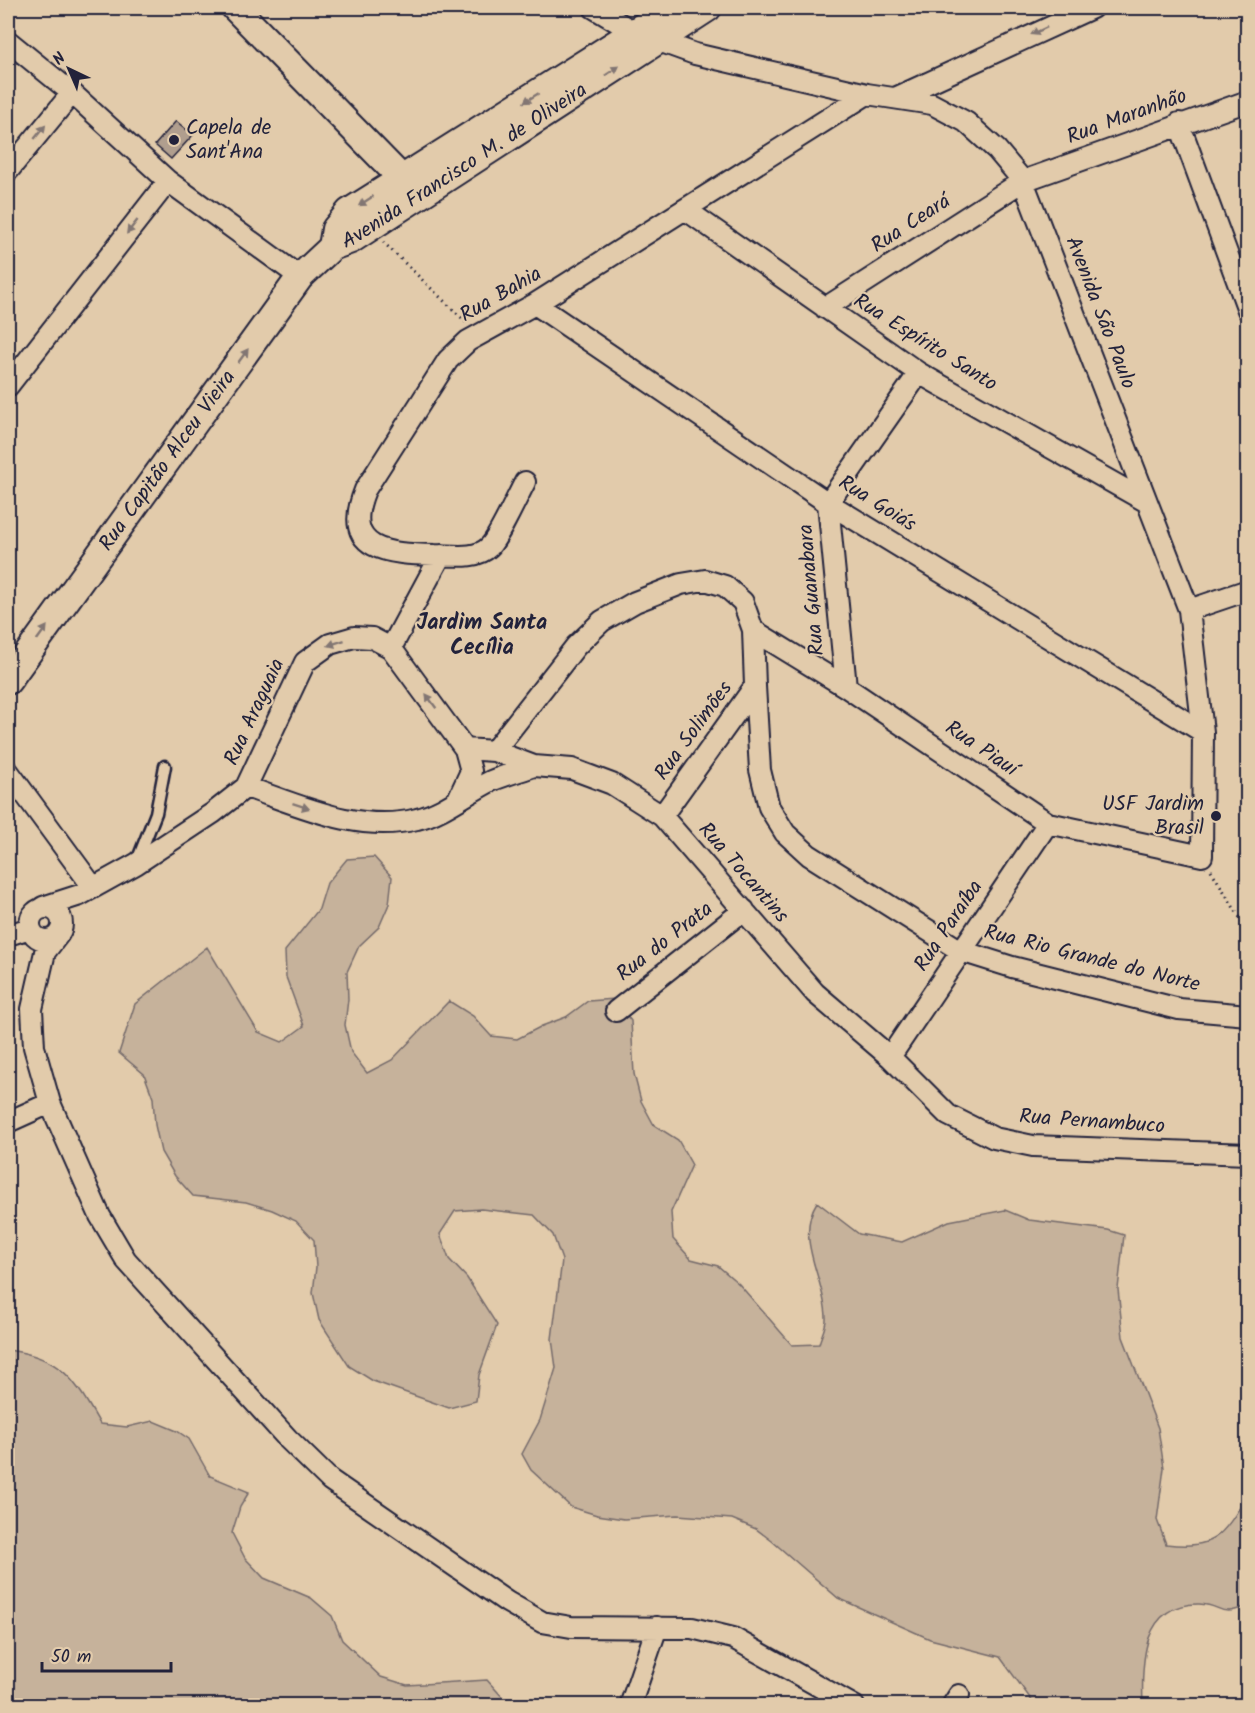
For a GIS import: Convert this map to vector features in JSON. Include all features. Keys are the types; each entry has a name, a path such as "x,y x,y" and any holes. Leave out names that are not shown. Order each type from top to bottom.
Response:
{"street":[{"path":"235,8 410,187"},
{"name":"Avenida São Paulo","path":"594,8 645,37 867,94 932,104 966,122 997,150 1023,181 1189,610 1203,732 1202,856"},
{"name":"Avenida Francisco M. de Oliveira","path":"645,37 672,8"},
{"name":"Avenida Francisco M. de Oliveira","path":"410,187 367,228 351,240 332,247 335,229 349,212 410,187 645,37 708,8"},
{"path":"895,98 1092,8"},
{"path":"8,41 72,93 168,181 300,277"},
{"path":"8,171 72,93"},
{"name":"Rua Bahia","path":"525,482 489,548 470,556 384,552 368,541 359,526 357,510 364,490 448,360 468,341 535,304 867,94"},
{"name":"Rua Maranhão","path":"1023,181 1179,123 1248,101"},
{"path":"1179,123 1239,259 1248,310"},
{"path":"8,386 168,181"},
{"name":"Rua Ceará","path":"825,308 1023,181"},
{"name":"Rua Espírito Santo","path":"686,210 919,373 1148,502"},
{"name":"Rua Capitão Alceu Vieira","path":"8,681 300,277 332,247"},
{"name":"Rua Goiás","path":"535,304 828,502 1203,732"},
{"name":"Rua Guanabara","path":"846,687 828,502 919,373"},
{"path":"441,555 392,648 465,749 471,771 458,800"},
{"name":"Rua Solimões","path":"494,751 576,646 602,621 636,602 681,584 705,580 724,586 743,602 753,630 755,686 662,816"},
{"path":"1189,610 1248,590"},
{"name":"Rua Piauí","path":"753,630 846,687 1048,823 1202,856"},
{"name":"Rua Araguaia","path":"246,787 305,662 330,644 354,638 372,638 392,648"},
{"name":"Rua Rio Grande do Norte","path":"755,686 760,770 769,807 785,833 809,855 962,951 1012,968 1179,1009 1248,1015"},
{"name":"Rua Tocantins","path":"465,749 494,751 534,766 572,769 612,784 662,816 815,993 890,1057"},
{"name":"Rua Tocantins","path":"246,787 327,814 359,821 417,819 492,781 534,766"},
{"path":"8,771 87,891"},
{"path":"246,787 213,813 136,864 87,891 43,908 32,915 37,939 32,1009 34,1047 50,1102 100,1216 126,1260 288,1439 330,1480 507,1602 542,1622 571,1627 692,1628 733,1638 854,1706"},
{"name":"Rua Paraíba","path":"890,1057 1048,823"},
{"path":"8,934 37,939 61,928 87,891"},
{"path":"43,908 56,910 61,928"},
{"name":"Rua do Prata","path":"616,1011 744,910"},
{"name":"Rua Pernambuco","path":"890,1057 948,1115 994,1138 1033,1146 1248,1154"},
{"path":"8,1122 50,1102"},
{"path":"630,1706 657,1627"}],"lane":[{"path":"136,864 156,813 165,766"}],"path":[{"path":"367,228 479,334"},
{"path":"1202,856 1248,932"}],"shaded area":[{"path":"374,857 392,877 389,904 379,927 359,946 347,972 348,999 345,1025 351,1052 367,1073 392,1060 449,1001 473,1016 491,1036 517,1039 566,1017 588,1001 615,999 631,1021 634,1074 641,1101 654,1125 678,1140 692,1165 671,1212 673,1239 691,1259 718,1266 739,1284 792,1345 819,1344 826,1323 821,1288 809,1244 811,1216 817,1202 859,1234 902,1242 949,1221 1005,1210 1029,1220 1108,1230 1124,1235 1118,1289 1123,1337 1158,1428 1164,1468 1157,1520 1166,1544 1196,1545 1207,1542 1224,1530 1247,1496 1247,1606 1225,1611 1199,1604 1180,1606 1166,1613 1156,1624 1145,1654 1143,1705 1035,1705 1000,1657 930,1639 838,1598 756,1529 732,1519 677,1515 624,1519 597,1515 571,1507 531,1470 522,1454 540,1420 556,1368 552,1339 562,1260 553,1235 534,1215 481,1209 455,1211 440,1234 449,1259 467,1278 497,1325 479,1375 476,1401 449,1408 373,1381 349,1366 319,1320 313,1293 316,1267 314,1240 296,1221 272,1210 246,1202 193,1196 175,1176 161,1152 155,1125 153,1098 144,1074 119,1053 135,1004 207,947 258,1032 282,1042 304,1026 286,977 285,951 319,909 327,883 347,859"},
{"path":"8,1350 42,1358 65,1373 83,1395 100,1424 127,1427 153,1421 189,1439 210,1476 249,1492 240,1507 232,1533 245,1558 264,1578 311,1598 332,1616 342,1640 381,1677 407,1685 487,1680 505,1700 503,1705 8,1705"}],"building":[{"name":"Capela de Sant'Ana","path":"176,121 193,135 171,159 155,145"}],"place":[{"name":"Capela de Sant'Ana","path":"174,140"},
{"name":"USF Jardim Brasil","path":"1216,816"}],"district":[{"name":"Jardim Santa Cecília","path":"482,636"}]}
